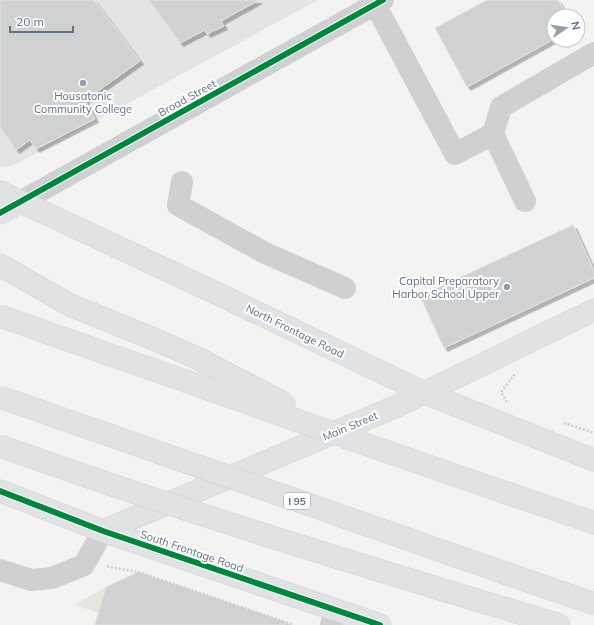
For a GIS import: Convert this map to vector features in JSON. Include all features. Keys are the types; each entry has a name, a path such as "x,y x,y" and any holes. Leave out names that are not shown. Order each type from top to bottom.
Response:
{"main road":[{"name":"North Frontage Road","path":"0,192 425,393 594,460"},
{"name":"Broad Street","path":"0,213 20,202"},
{"path":"0,265 70,305"},
{"path":"0,274 197,358 353,440"},
{"name":"Main Street","path":"103,531 425,393 594,310"},
{"path":"0,316 594,523"},
{"name":"I 95","path":"0,397 594,604"},
{"path":"0,446 222,522 560,625"},
{"name":"South Frontage Road","path":"0,491 333,618 380,625"}],"street":[{"path":"379,2 456,154 493,134"},
{"name":"Broad Street","path":"20,202 379,2"},
{"path":"525,200 493,134 500,107 594,53"},
{"path":"182,182 178,205 266,253 345,288"},
{"path":"0,570 31,580 52,578 84,565 103,531"}],"path":[{"path":"509,405 501,392 514,375 520,371"},
{"path":"559,421 594,433"},
{"path":"109,567 138,572 294,625"}],"shaded area":[{"name":"Housatonic Community College","path":"0,0 318,0 14,165 0,167"},
{"path":"106,587 99,613 75,605"}],"building":[{"path":"0,0 94,0 140,61 85,100 95,119 36,149 30,140 16,150 0,127"},
{"path":"149,0 259,0 221,21 224,26 207,34 205,30 180,43"},
{"path":"487,0 558,0 562,8 546,8 546,43 467,87 435,28"},
{"name":"Capital Preparatory Harbor School Upper","path":"573,225 594,271 594,278 444,348 420,296"},
{"path":"138,572 286,622 285,625 95,625 106,587"}],"cycle path":[{"path":"0,213 383,0"},
{"path":"0,491 103,531 380,625"}],"place":[{"name":"Housatonic Community College","path":"83,83"},
{"name":"Capital Preparatory Harbor School Upper","path":"507,287"}]}
